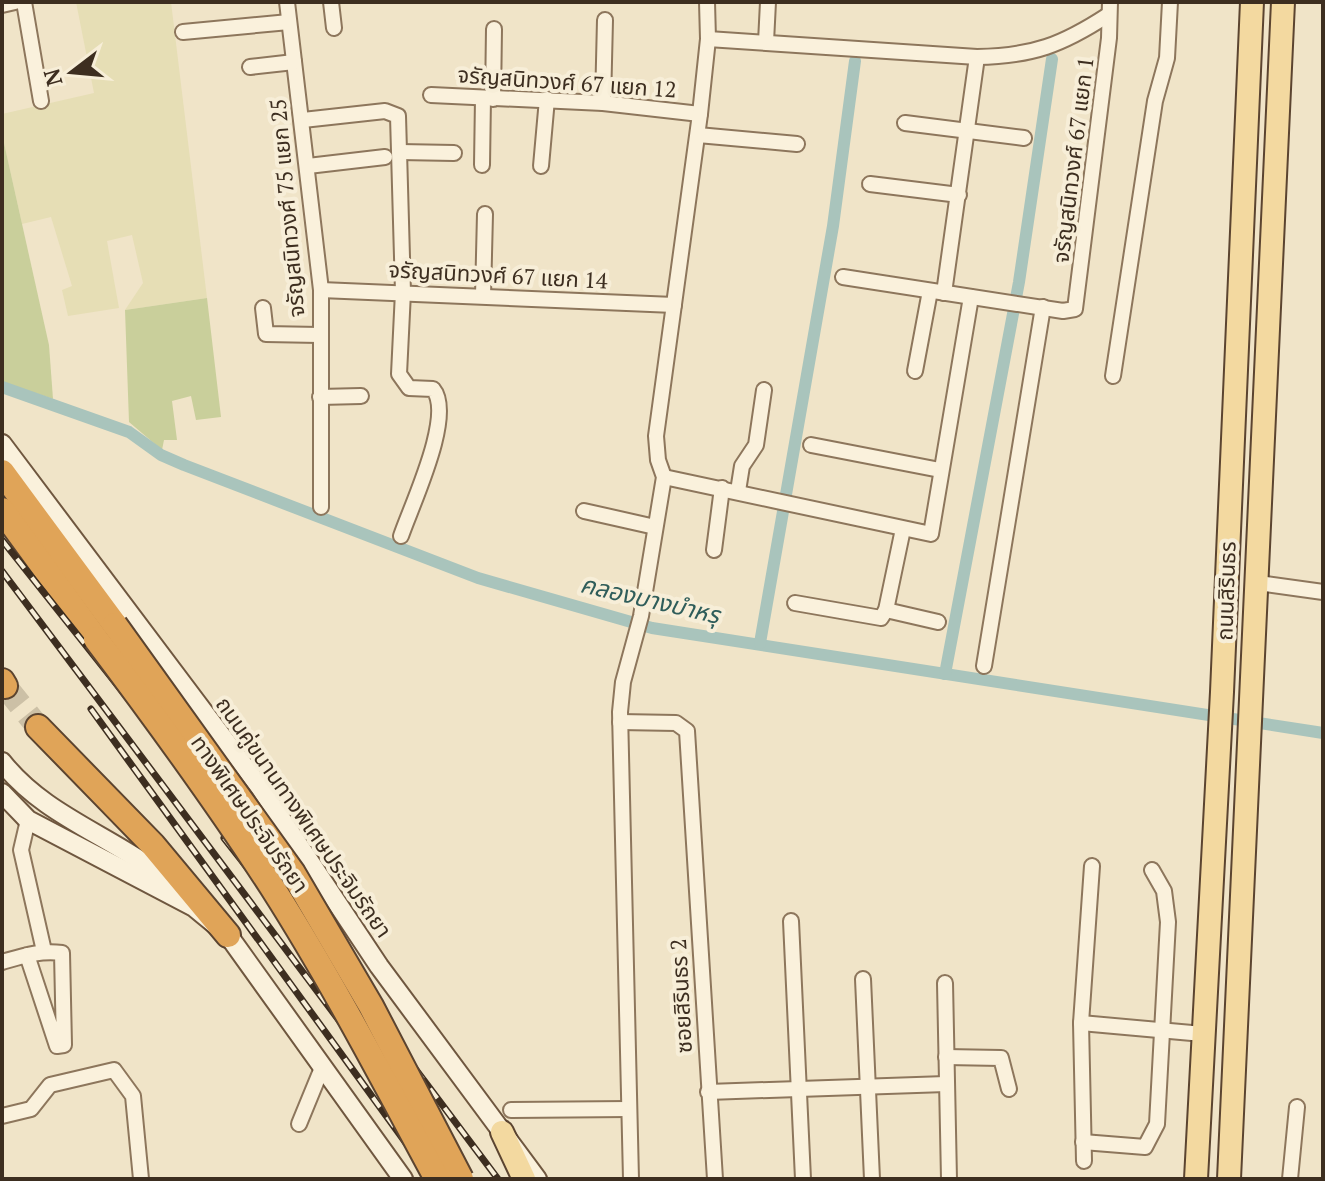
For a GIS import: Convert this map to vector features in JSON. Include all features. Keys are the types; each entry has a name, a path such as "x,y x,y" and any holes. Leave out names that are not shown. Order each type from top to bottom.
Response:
{"highway":[{"name":"ทางพิเศษประจิมรัถยา","path":"2,452 7,474 293,873 371,1006 461,1179"},
{"name":"ทางพิเศษประจิมรัถยา","path":"2,510 166,732 273,888 437,1179"},
{"path":"38,727 153,845 228,935"}],"main road":[{"name":"ถนนสิรินธร","path":"1196,1179 1220,742 1252,2"},
{"name":"ถนนสิรินธร","path":"1229,1179 1254,695 1283,2"},
{"path":"1248,88 1279,92"},
{"path":"1247,111 1278,116"},
{"name":"ถนนคู่ขนานทางพิเศษประจิมรัถยา","path":"2,444 260,787 337,906 537,1179"},
{"path":"7,474 253,804 337,906"},
{"path":"2,762 46,804 138,857 228,935 403,1179"},
{"path":"2,793 28,820 194,907"},
{"path":"502,1132 524,1179"}],"street":[{"path":"2,5 15,2"},
{"path":"24,2 41,101"},
{"name":"จรัญสนิทวงศ์ 75 แยก 25","path":"287,2 321,290 321,507"},
{"path":"331,2 334,28"},
{"path":"631,1179 620,722 623,682 641,616 664,477 658,460 656,436 698,135 708,39 707,2"},
{"path":"766,42 768,2"},
{"path":"1113,376 1155,101 1167,58 1170,2"},
{"path":"708,39 977,57 1032,53 1068,40 1109,8"},
{"name":"จรัญสนิทวงศ์ 67 แยก 1","path":"1043,307 1075,309 1109,38 1109,8"},
{"path":"603,103 605,20"},
{"path":"183,32 289,22"},
{"path":"482,165 494,29"},
{"path":"915,371 959,195 977,57"},
{"path":"250,67 294,62"},
{"name":"จรัญสนิทวงศ์ 67 แยก 12","path":"431,95 547,99 700,114"},
{"path":"541,166 547,99"},
{"path":"303,120 394,112 398,116 403,292 399,374 409,388 433,389 438,398 434,454 415,493 401,536"},
{"path":"905,123 1024,138"},
{"path":"698,135 797,144"},
{"path":"400,152 454,153"},
{"path":"308,166 385,157"},
{"path":"870,184 959,195"},
{"path":"483,296 485,214"},
{"path":"843,277 1043,307 984,666"},
{"name":"จรัญสนิทวงศ์ 67 แยก 14","path":"321,290 674,305"},
{"path":"664,477 931,534 971,297"},
{"path":"263,308 266,334 319,335"},
{"path":"738,491 742,466 756,445 764,390"},
{"path":"320,397 361,396"},
{"path":"811,445 940,470"},
{"path":"714,550 722,488"},
{"path":"584,511 655,527"},
{"path":"795,603 881,618 886,610 903,529"},
{"path":"1258,583 1323,592"},
{"path":"886,610 938,622"},
{"name":"ซอยสิรินธร 2","path":"620,722 676,723 687,731 708,1092"},
{"path":"28,820 21,850 44,951"},
{"path":"1084,1161 1081,1023 1092,866"},
{"path":"1083,1142 1145,1147 1152,1139 1157,1124 1167,905 1152,870"},
{"path":"791,921 803,1179"},
{"path":"2,962 27,955 44,951 62,953 64,1045 57,1046 27,955"},
{"path":"863,979 872,1179"},
{"path":"945,983 949,1179"},
{"path":"1081,1023 1203,1034"},
{"path":"946,1057 1001,1058 1009,1089"},
{"path":"299,1124 322,1068"},
{"path":"2,1116 31,1109 50,1085 114,1070 133,1096 141,1179"},
{"path":"715,1179 708,1092 946,1084"},
{"path":"1290,1179 1297,1107"},
{"path":"511,1110 629,1109"}],"shaded area":[{"path":"76,2 171,2 207,298 125,310 143,283 132,235 107,241 119,308 68,316 62,290 72,286 51,217 22,224 2,134 2,114 94,93"}],"green space":[{"path":"2,134 49,345 53,399 2,382"},
{"path":"207,298 221,417 196,420 191,396 172,401 177,440 164,440 162,450 129,422 125,310"}],"waterway":[{"path":"945,674 1019,282 1052,59"},
{"path":"760,643 833,226 855,61"},
{"name":"คลองบางบำหรุ","path":"2,387 129,432 161,455 184,465 478,578 652,628 1323,733"}],"tunnel":[{"path":"5,686 38,727"}],"railway":[{"path":"2,540 293,906 498,1179"},
{"path":"2,571 458,1179"},
{"path":"91,709 432,1179"},
{"path":"224,838 315,954"}]}
